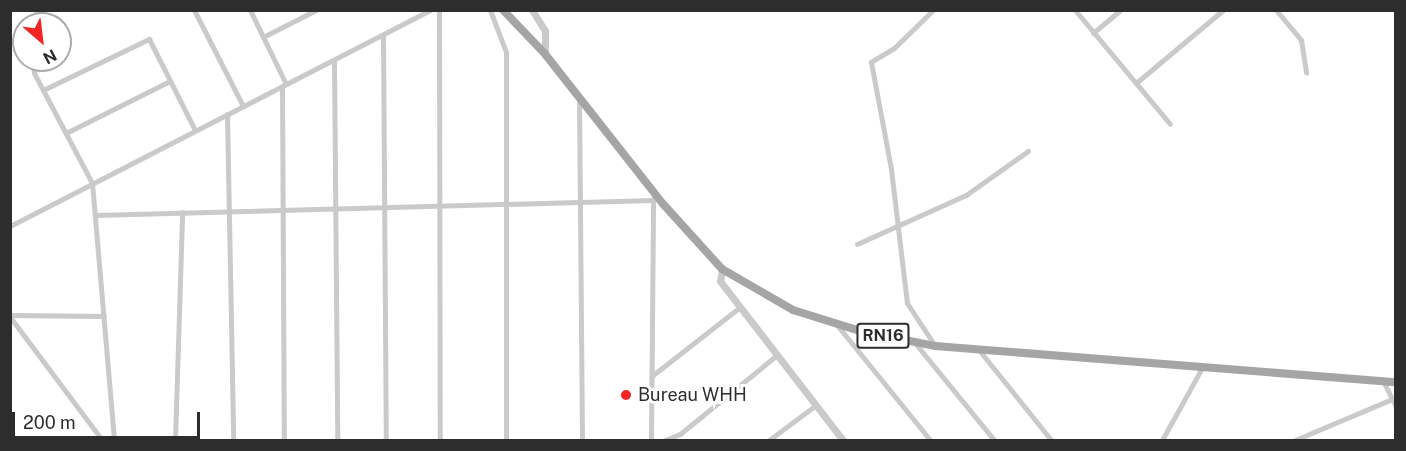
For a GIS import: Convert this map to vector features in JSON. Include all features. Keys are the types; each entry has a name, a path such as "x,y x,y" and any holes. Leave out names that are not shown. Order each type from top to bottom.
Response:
{"main road":[{"name":"RN16","path":"503,10 545,54 653,195 722,269 793,310 836,324 935,346 1395,382"}],"street":[{"path":"194,10 243,106"},
{"path":"250,10 284,85 282,210 284,441"},
{"path":"10,226 383,35 423,12 431,10"},
{"path":"439,10 440,441"},
{"path":"490,10 506,52 506,441"},
{"path":"532,10 545,31 545,54"},
{"path":"933,10 894,48 871,62 899,225 907,303 935,346"},
{"path":"1075,10 1170,124"},
{"path":"1093,33 1120,10"},
{"path":"1136,83 1223,10"},
{"path":"1276,10 1301,40 1306,73"},
{"path":"263,37 315,11"},
{"path":"383,35 386,441"},
{"path":"43,90 149,39 195,130"},
{"path":"334,60 338,208 337,441"},
{"path":"36,72 43,90 92,183 114,441"},
{"path":"66,133 170,81"},
{"path":"579,96 582,441"},
{"path":"227,114 231,211 233,441"},
{"path":"857,244 966,195 1028,151"},
{"path":"95,215 580,202 653,195 651,441"},
{"path":"175,441 182,212"},
{"path":"722,269 720,281 843,441"},
{"path":"653,375 740,308"},
{"path":"10,316 104,316"},
{"path":"10,316 102,440"},
{"path":"836,324 930,441"},
{"path":"915,343 994,441"},
{"path":"979,350 1051,441"},
{"path":"664,441 680,434 777,355"},
{"path":"1162,441 1203,366"},
{"path":"1383,381 1395,406"},
{"path":"1295,441 1392,399"},
{"path":"769,441 816,405"},
{"path":"680,434 685,441"}],"place":[{"name":"Bureau WHH","path":"626,395"}]}
